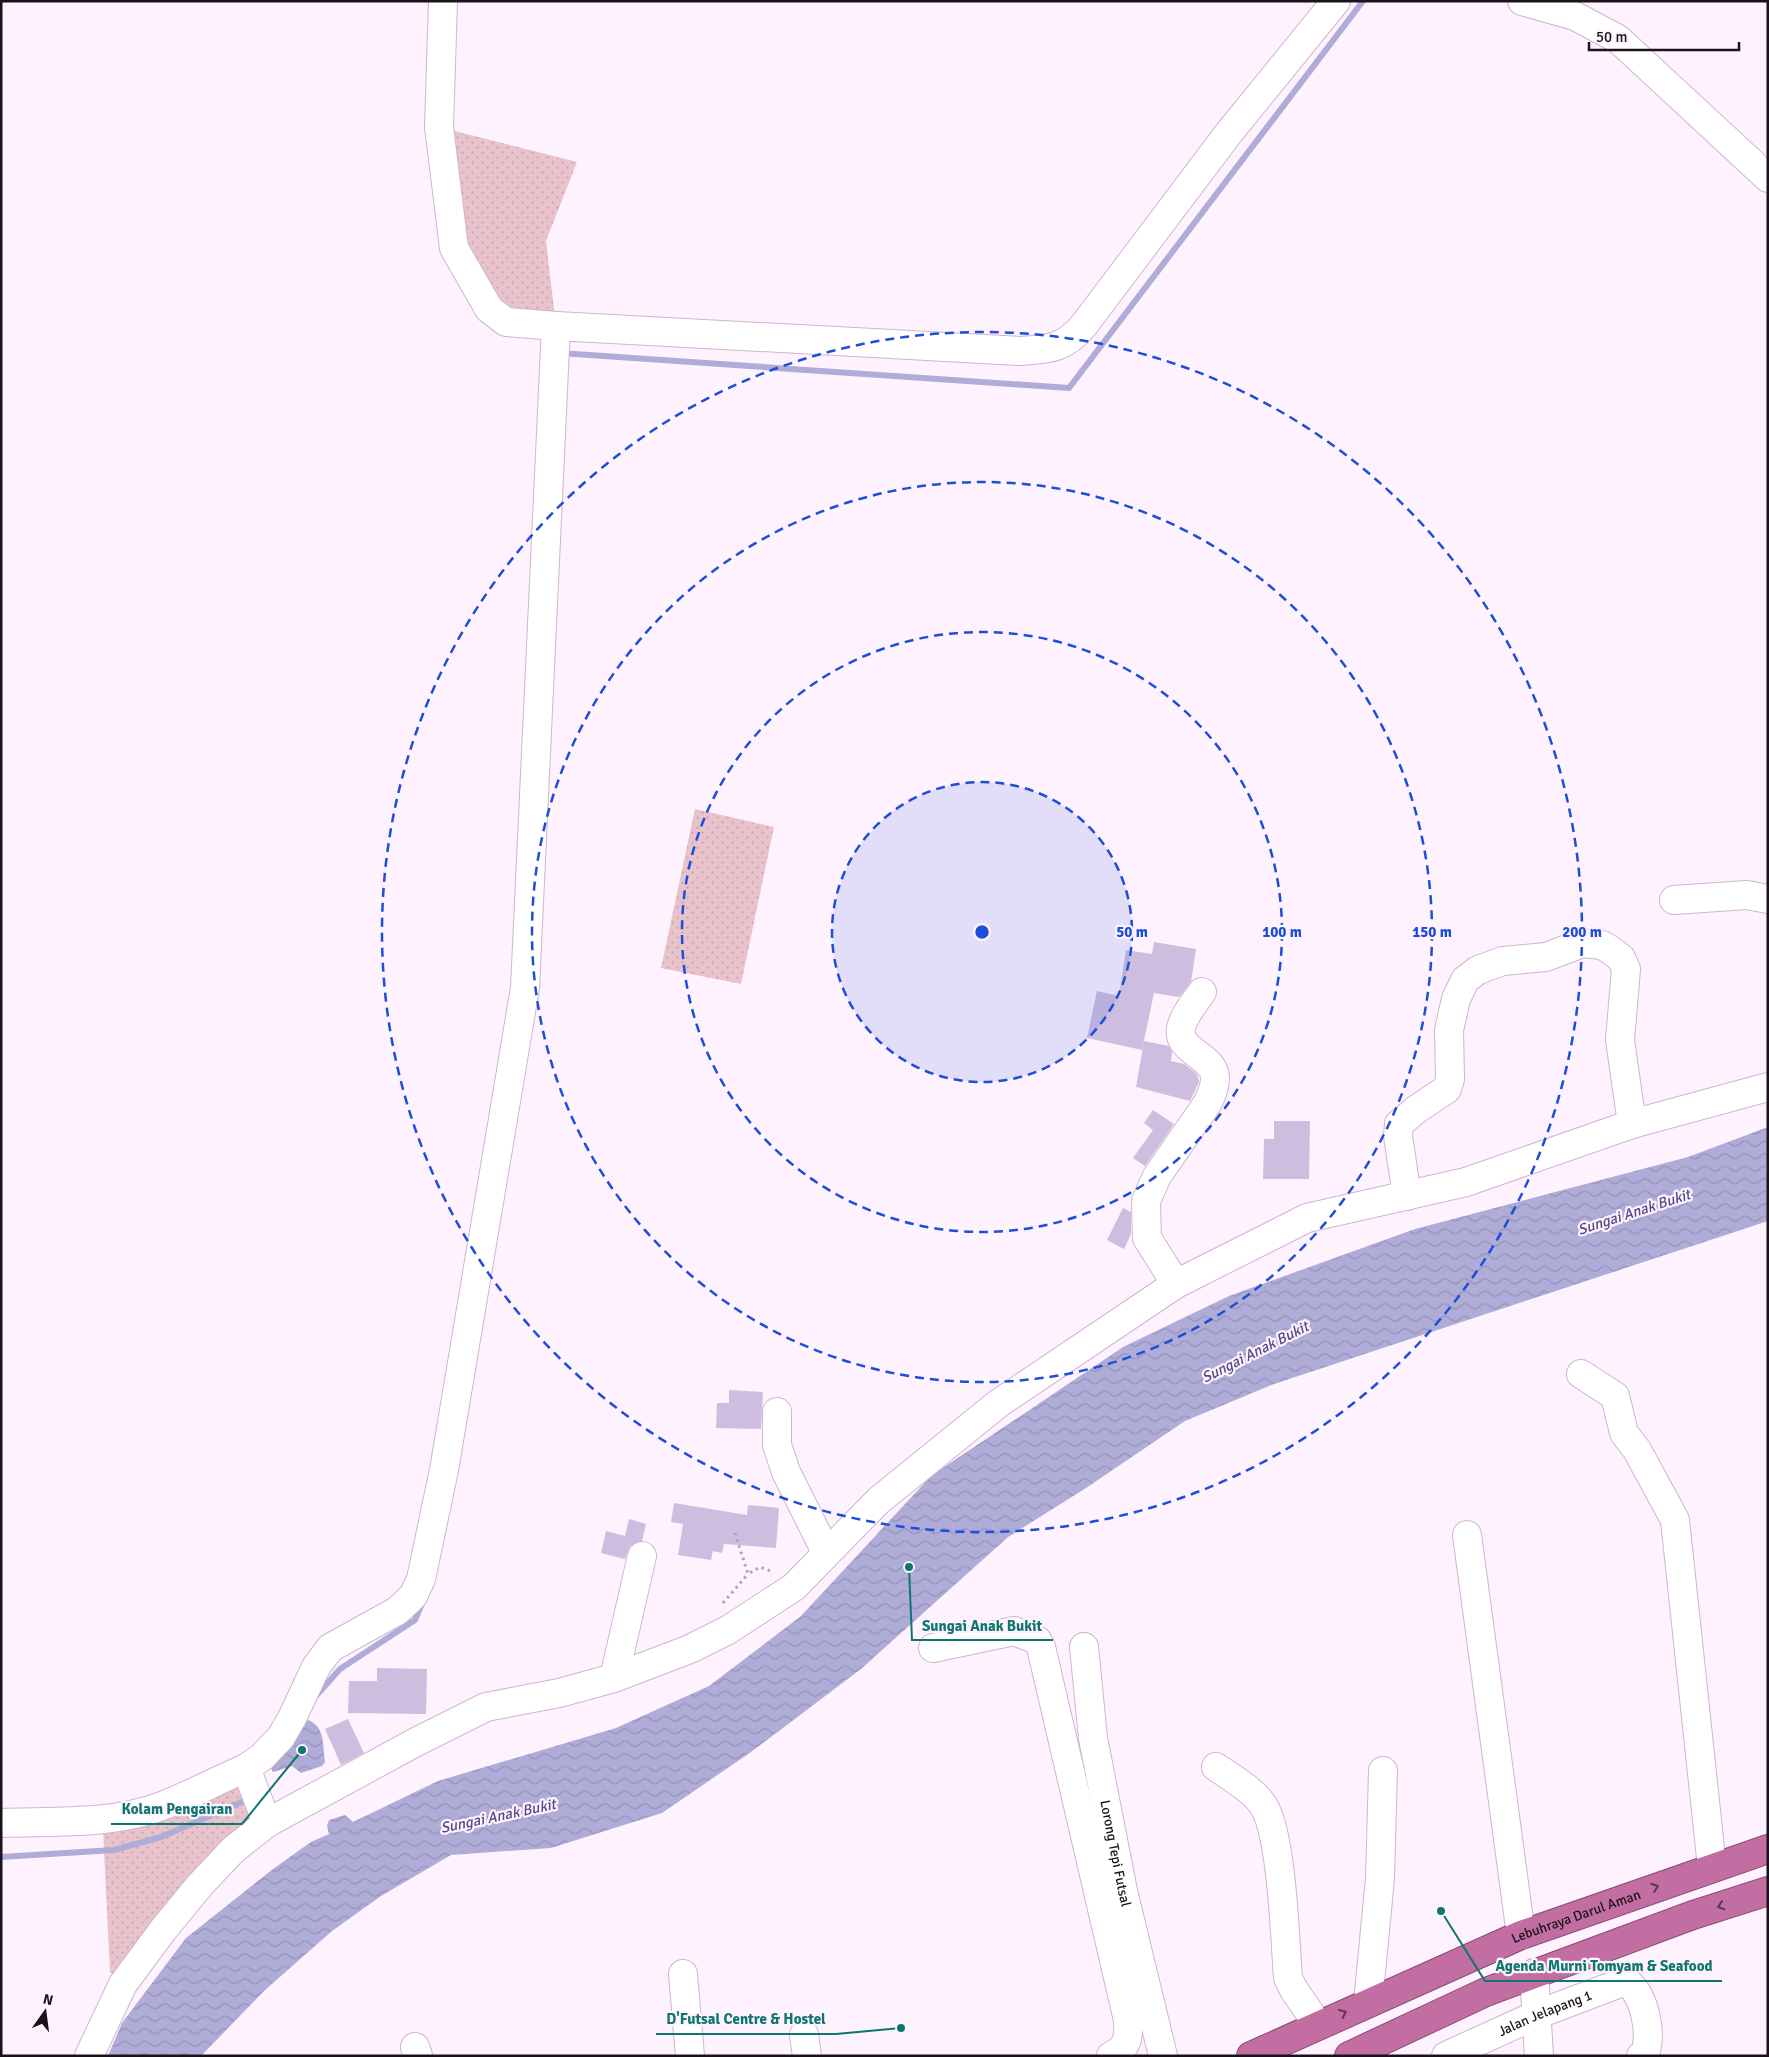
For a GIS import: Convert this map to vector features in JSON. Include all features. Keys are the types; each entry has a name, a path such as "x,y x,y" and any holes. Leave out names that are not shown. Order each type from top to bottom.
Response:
{"highway":[{"name":"Lebuhraya Darul Aman","path":"1251,2056 1521,1935 1712,1866 1768,1848"},
{"path":"1349,2056 1486,1992 1694,1915 1768,1891"},
{"path":"1364,2056 1486,1992"}],"street":[{"path":"443,1 439,127 454,248 489,309 506,322 1020,351 1047,349 1065,344 1084,325 1228,134 1336,1"},
{"path":"1522,1 1575,16 1618,39 1768,178"},
{"path":"1,1823 113,1817 138,1812 161,1806 246,1768 262,1757 281,1737 316,1667 330,1648 397,1611 413,1596 421,1579 446,1460 526,988 556,326"},
{"path":"1674,900 1747,895 1768,899"},
{"path":"1407,1196 1398,1136 1399,1124 1417,1108 1447,1089 1450,1079 1449,1030 1456,999 1465,980 1478,970 1503,960 1546,957 1583,943 1602,945 1621,958 1626,969 1620,1040 1632,1124"},
{"path":"1176,1284 1147,1238 1146,1201 1157,1176 1207,1104 1213,1092 1213,1071 1209,1065 1187,1048 1180,1031 1183,1021 1202,992"},
{"path":"89,2056 123,1984 163,1930 200,1885 233,1850 267,1823 416,1742 486,1707 559,1693 614,1678 690,1649 720,1634 794,1587 826,1552 878,1501 999,1403 1176,1284 1307,1218 1466,1182 1632,1124 1768,1087"},
{"path":"1581,1374 1615,1396 1624,1433 1637,1450 1675,1520 1712,1866"},
{"path":"777,1412 777,1445 786,1472 826,1552"},
{"path":"1467,1535 1521,1935"},
{"path":"614,1678 642,1556"},
{"path":"933,1648 1014,1632 1037,1640 1042,1647 1128,2020 1129,2034 1126,2044 1119,2052 1111,2056"},
{"name":"Lorong Tepi Futsal","path":"1084,1647 1093,1738 1123,1891 1163,2056"},
{"path":"1216,1767 1243,1786 1256,1798 1262,1804 1270,1819 1281,1891 1288,1978 1318,2025"},
{"path":"246,1768 267,1823"},
{"path":"1368,2002 1380,1879 1383,1772"},
{"path":"683,1974 690,2056"},
{"path":"1534,1974 1539,2056"},
{"name":"Jalan Jelapang 1","path":"1446,2056 1536,2015 1623,1982 1628,1983 1635,1991 1645,2015 1648,2040 1643,2055"}],"path":[{"path":"735,1533 748,1574 760,1567 766,1568 794,1587"}],"shaded area":[{"path":"439,127 577,162 546,241 556,326 506,322 454,248"},
{"path":"695,809 774,827 741,984 661,968"},
{"path":"251,1781 267,1823 123,1984 110,1972 103,1829"}],"water":[{"name":"Sungai Anak Bukit","path":"1768,1127 1768,1221 1274,1384 1185,1421 1086,1488 1008,1537 861,1669 751,1752 662,1813 551,1848 451,1855 381,1896 332,1931 264,1991 201,2056 108,2056 122,2023 186,1938 273,1869 311,1842 329,1834 327,1826 329,1820 345,1815 353,1822 438,1781 616,1728 709,1686 801,1616 931,1476 1123,1347 1229,1296 1415,1229 1688,1157"},
{"path":"303,1718 316,1725 322,1735 325,1762 322,1766 301,1773 292,1766 273,1772 269,1764"}],"building":[{"path":"1154,942 1196,949 1191,982 1179,997 1154,993 1142,1050 1087,1038 1097,991 1119,996 1126,950 1152,954"},
{"path":"1144,1041 1169,1046 1172,1052 1171,1061 1184,1064 1197,1074 1199,1082 1190,1101 1136,1087"},
{"path":"1153,1110 1174,1124 1145,1166 1133,1158 1153,1130 1144,1123"},
{"path":"1274,1121 1310,1121 1309,1179 1263,1179 1264,1139 1274,1139"},
{"path":"1123,1208 1131,1212 1131,1234 1124,1249 1107,1240"},
{"path":"729,1390 763,1392 761,1429 716,1428 717,1403 729,1403"},
{"path":"674,1503 747,1515 748,1505 779,1508 776,1548 724,1544 722,1553 713,1551 711,1560 678,1555 683,1524 671,1522"},
{"path":"629,1519 646,1524 642,1541 630,1546 625,1559 601,1553 606,1531 625,1536"},
{"path":"377,1668 427,1669 426,1714 348,1713 349,1681 377,1681"},
{"path":"348,1719 364,1753 341,1765 325,1729"}],"waterway":[{"path":"560,353 1069,388 1363,1"},
{"path":"315,1697 340,1669 415,1620 423,1601"},
{"path":"1,1857 114,1850 161,1837 242,1802"}],"place":[{"name":"Sungai Anak Bukit","path":"909,1567"},
{"name":"Kolam Pengairan","path":"302,1750"},
{"name":"Agenda Murni Tomyam & Seafood","path":"1441,1911"},
{"name":"D'Futsal Centre & Hostel","path":"901,2028"}]}
